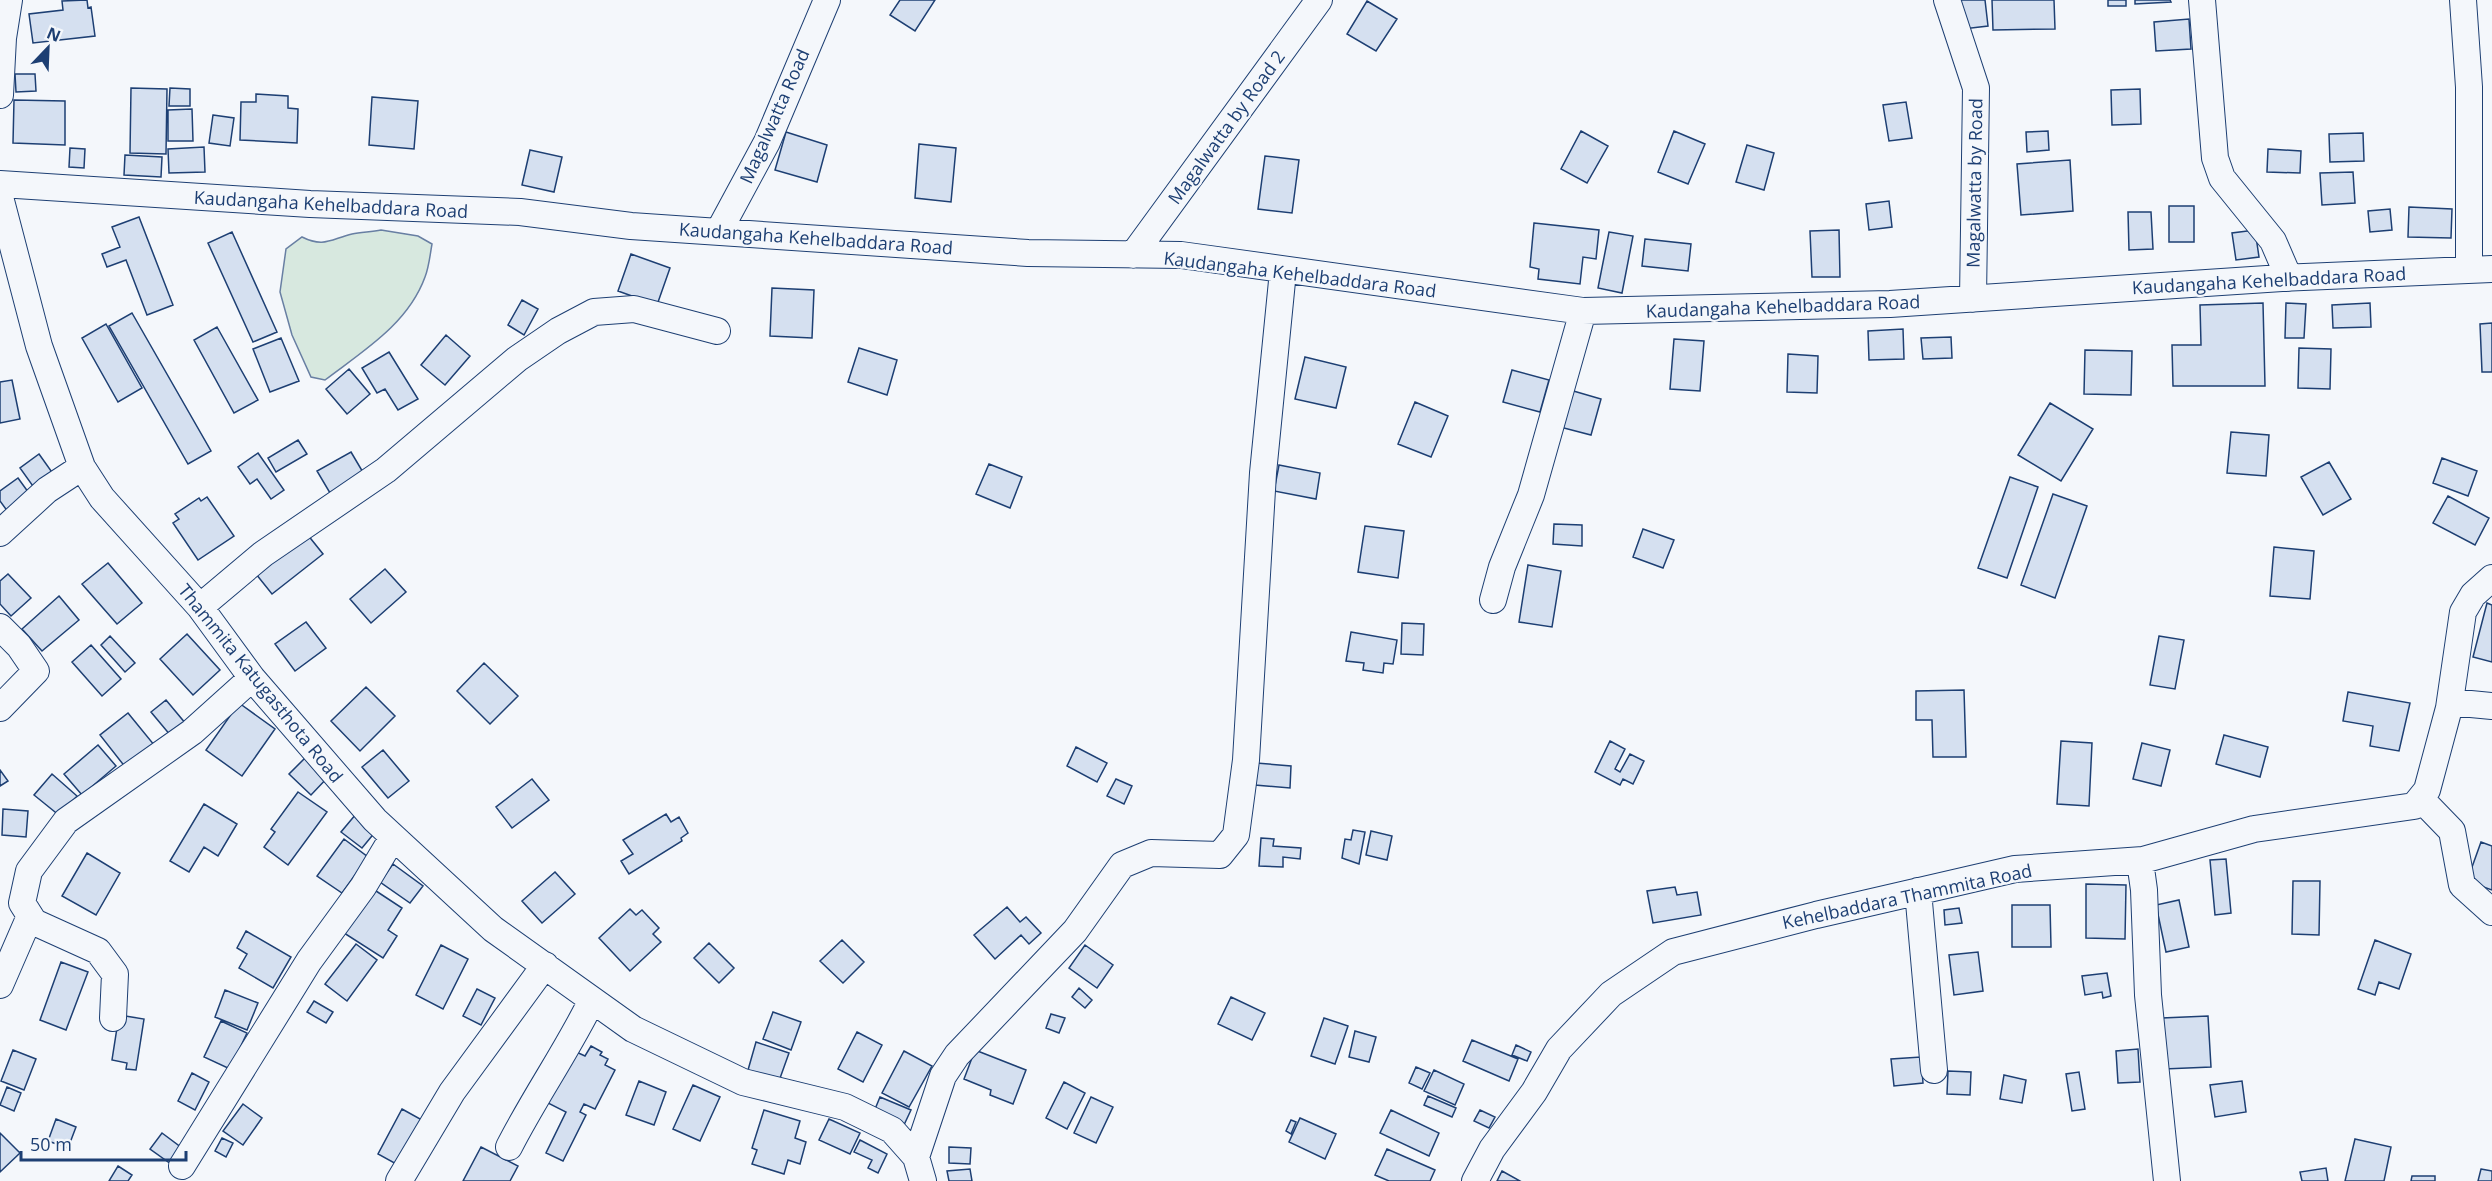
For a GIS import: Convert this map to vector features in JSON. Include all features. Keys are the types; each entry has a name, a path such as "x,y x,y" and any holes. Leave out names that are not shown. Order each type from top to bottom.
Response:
{"street":[{"path":"0,95 3,38 9,0"},
{"name":"Magalwatta Road","path":"719,231 767,142 827,0"},
{"name":"Magalwatta by Road 2","path":"1133,255 1319,0"},
{"name":"Magalwatta by Road","path":"1947,0 1976,88 1973,299"},
{"path":"2202,0 2216,158 2222,178 2273,241 2289,278"},
{"path":"2463,0 2481,269"},
{"name":"Kaudangaha Kehelbaddara Road","path":"0,184 277,202 520,212 631,226 1028,252 1181,255 1282,271 1583,311 1890,304 2289,278 2481,269"},
{"name":"Thammita Katugasthota Road","path":"0,197 39,346 81,467 102,498 200,607 252,678 375,820 493,928 633,1029 742,1082 845,1107 892,1130 919,1169"},
{"path":"919,1169 943,1076 957,1055 1076,931 1122,865 1151,853 1220,855 1236,835 1246,760 1263,473 1282,271"},
{"path":"200,607 263,554 386,470 509,366 558,331 594,312 634,309 717,331"},
{"path":"1493,600 1502,567 1531,495 1583,311"},
{"path":"0,533 47,490 81,467"},
{"path":"2492,578 2473,595 2463,612 2450,702 2427,790 2421,799 2452,831 2462,885 2492,912"},
{"path":"0,627 19,646 36,671 0,708"},
{"path":"113,1018 115,974 98,951 34,922 22,903 29,871 66,821 192,732 252,678"},
{"path":"2450,702 2492,706"},
{"name":"Kehelbaddara Thammita Road","path":"1475,1181 1492,1149 1534,1092 1559,1049 1611,994 1673,952 1816,915 2014,869 2140,861 2254,829 2414,806 2421,799"},
{"path":"182,1166 309,961 363,887 393,837"},
{"path":"2140,861 2144,890 2148,995 2168,1181"},
{"path":"1918,891 1934,1070"},
{"path":"0,985 30,916"},
{"path":"399,1181 452,1092 545,965"},
{"path":"509,1147 526,1114 574,1037 592,1000"}],"shaded area":[{"path":"381,230 418,236 432,244 426,273 417,294 396,323 369,347 325,380 311,377 292,335 280,292 286,249 302,237 322,242 352,234"}],"building":[{"path":"87,0 88,8 91,7 95,36 33,43 29,14 63,10 62,1"},
{"path":"900,0 935,0 915,31 890,15"},
{"path":"1960,0 1985,0 1988,26 1963,29"},
{"path":"1992,0 2054,0 2055,29 1993,30"},
{"path":"2108,0 2126,0 2126,6 2108,6"},
{"path":"2135,0 2170,0 2171,2 2135,4"},
{"path":"1367,1 1397,19 1376,51 1347,34"},
{"path":"2189,19 2191,49 2156,51 2154,22"},
{"path":"15,74 35,74 36,91 16,92"},
{"path":"131,88 167,89 166,154 130,153"},
{"path":"170,88 190,89 190,106 169,106"},
{"path":"2140,89 2141,124 2112,125 2111,90"},
{"path":"256,94 288,96 288,108 298,109 297,143 240,140 241,102 256,102"},
{"path":"372,97 418,101 414,149 369,145"},
{"path":"14,100 65,101 65,145 13,143"},
{"path":"1906,102 1912,138 1889,141 1883,105"},
{"path":"192,109 193,141 168,141 168,110"},
{"path":"213,115 234,118 230,146 209,143"},
{"path":"1581,131 1608,146 1587,183 1561,169"},
{"path":"1674,131 1705,144 1688,184 1658,172"},
{"path":"2048,131 2049,150 2027,152 2026,132"},
{"path":"786,132 827,145 817,182 775,170"},
{"path":"2363,133 2364,161 2330,162 2329,134"},
{"path":"919,144 956,148 951,202 915,198"},
{"path":"1747,145 1774,153 1764,190 1736,182"},
{"path":"204,147 205,172 169,173 168,149"},
{"path":"70,148 85,149 84,168 69,167"},
{"path":"2268,149 2301,151 2300,173 2267,172"},
{"path":"530,150 562,157 554,192 522,185"},
{"path":"125,155 162,157 161,177 124,175"},
{"path":"1265,156 1299,160 1292,213 1258,209"},
{"path":"2070,160 2073,211 2021,215 2017,164"},
{"path":"2353,172 2355,203 2322,205 2320,173"},
{"path":"1889,201 1892,227 1869,230 1866,204"},
{"path":"2169,206 2194,206 2194,242 2169,242"},
{"path":"2409,207 2452,209 2451,238 2408,237"},
{"path":"2390,209 2392,230 2370,232 2368,211"},
{"path":"2128,212 2151,212 2153,249 2129,250"},
{"path":"139,217 173,305 147,315 126,260 107,267 102,254 120,247 112,227"},
{"path":"1534,223 1599,230 1596,259 1583,257 1580,284 1538,279 1539,269 1530,267"},
{"path":"1839,230 1840,277 1812,277 1810,231"},
{"path":"2255,230 2259,257 2236,260 2232,233"},
{"path":"232,232 277,332 253,342 208,243"},
{"path":"1609,232 1633,236 1622,293 1598,288"},
{"path":"1645,239 1691,244 1688,271 1642,266"},
{"path":"631,254 670,268 657,305 618,291"},
{"path":"772,288 814,290 812,338 770,336"},
{"path":"522,300 538,309 524,335 508,325"},
{"path":"2263,303 2265,386 2173,386 2172,345 2201,345 2200,305"},
{"path":"2286,303 2306,304 2304,338 2285,338"},
{"path":"2370,303 2371,327 2333,328 2332,305"},
{"path":"132,313 211,451 188,464 109,326"},
{"path":"2492,323 2492,372 2482,372 2480,324"},
{"path":"106,324 142,388 118,402 82,338"},
{"path":"217,327 258,400 234,413 194,340"},
{"path":"1903,329 1904,359 1869,360 1868,331"},
{"path":"446,335 470,356 445,385 421,365"},
{"path":"1951,337 1952,358 1923,359 1921,338"},
{"path":"281,338 299,381 270,392 253,349"},
{"path":"1674,339 1704,341 1700,391 1670,389"},
{"path":"859,348 897,360 887,395 848,382"},
{"path":"2299,348 2331,349 2330,389 2298,388"},
{"path":"2085,350 2132,351 2131,395 2084,394"},
{"path":"389,352 418,399 398,410 385,389 377,393 362,368"},
{"path":"1788,354 1818,356 1817,393 1787,392"},
{"path":"1305,357 1346,367 1336,408 1295,399"},
{"path":"349,369 370,394 347,414 326,389"},
{"path":"1512,370 1549,380 1540,412 1503,402"},
{"path":"12,380 20,419 0,423 0,382"},
{"path":"1570,390 1601,399 1591,435 1560,427"},
{"path":"1415,402 1448,416 1431,457 1398,444"},
{"path":"2050,403 2093,429 2061,481 2018,455"},
{"path":"2231,432 2269,435 2266,476 2227,473"},
{"path":"298,440 307,454 276,472 268,458"},
{"path":"351,452 364,474 330,493 317,471"},
{"path":"258,453 284,490 271,499 257,479 250,484 238,467"},
{"path":"39,454 54,475 35,489 20,468"},
{"path":"2442,458 2477,471 2468,496 2433,483"},
{"path":"2329,462 2351,499 2323,515 2301,477"},
{"path":"989,464 1022,477 1010,508 976,494"},
{"path":"1279,465 1320,473 1316,499 1274,491"},
{"path":"2010,477 2038,487 2007,578 1978,568"},
{"path":"18,478 34,500 11,516 0,501 0,491"},
{"path":"2053,494 2087,506 2055,598 2021,585"},
{"path":"2448,496 2489,518 2475,545 2433,523"},
{"path":"207,497 234,536 198,560 173,523 179,519 175,514 199,498 201,501"},
{"path":"1554,524 1582,525 1582,546 1553,544"},
{"path":"1365,526 1404,531 1398,578 1358,572"},
{"path":"303,529 323,554 272,594 252,569"},
{"path":"1643,529 1674,540 1663,568 1633,557"},
{"path":"2274,547 2314,551 2310,599 2270,596"},
{"path":"108,563 142,603 117,624 82,584"},
{"path":"1528,565 1561,571 1552,627 1519,622"},
{"path":"385,569 406,592 371,623 350,599"},
{"path":"8,574 31,598 11,616 0,604 0,581"},
{"path":"59,596 79,620 42,651 22,629"},
{"path":"2487,603 2492,605 2492,662 2473,657"},
{"path":"306,622 326,648 295,671 275,644"},
{"path":"1402,623 1424,624 1423,655 1401,654"},
{"path":"1351,632 1397,640 1393,664 1384,663 1383,673 1363,670 1364,663 1346,661"},
{"path":"187,634 220,670 193,695 160,659"},
{"path":"110,636 135,663 125,672 101,645"},
{"path":"2159,636 2184,640 2175,689 2150,685"},
{"path":"91,645 121,679 102,696 72,662"},
{"path":"484,663 518,696 490,724 457,691"},
{"path":"366,687 395,716 360,751 331,721"},
{"path":"1964,690 1966,757 1933,757 1932,720 1916,720 1916,691"},
{"path":"2348,692 2410,703 2399,751 2370,746 2373,726 2343,721"},
{"path":"166,700 186,724 171,736 151,712"},
{"path":"239,703 275,729 242,776 206,750"},
{"path":"128,713 155,746 126,768 100,735"},
{"path":"2224,735 2268,747 2260,777 2216,764"},
{"path":"1610,741 1625,749 1615,769 1620,772 1630,754 1644,761 1633,784 1623,779 1620,785 1595,772"},
{"path":"2061,741 2092,743 2089,806 2057,804"},
{"path":"2142,743 2170,750 2161,786 2133,779"},
{"path":"98,745 116,766 82,795 64,774"},
{"path":"1076,747 1107,763 1097,782 1067,766"},
{"path":"383,750 409,781 388,798 362,767"},
{"path":"308,755 329,776 311,795 289,774"},
{"path":"1256,763 1291,766 1290,788 1255,785"},
{"path":"0,770 8,781 0,786"},
{"path":"52,774 77,796 60,816 34,795"},
{"path":"532,779 549,800 512,828 496,807"},
{"path":"1116,779 1132,786 1124,804 1107,796"},
{"path":"298,792 327,812 288,865 264,847 275,832 271,829"},
{"path":"204,804 237,824 218,856 204,847 189,872 170,861"},
{"path":"3,809 28,811 26,837 2,835"},
{"path":"356,814 376,831 362,848 341,832"},
{"path":"666,814 671,822 679,817 688,833 681,838 682,841 629,874 621,861 633,854 623,840"},
{"path":"1353,830 1365,832 1359,864 1342,858 1345,839 1351,840"},
{"path":"1371,831 1392,836 1387,860 1366,855"},
{"path":"1261,838 1274,839 1273,846 1301,848 1300,859 1283,857 1283,867 1259,866"},
{"path":"344,839 368,857 342,893 317,876"},
{"path":"2481,842 2492,846 2492,890 2467,881"},
{"path":"87,853 120,873 96,915 62,896"},
{"path":"2226,859 2231,913 2215,915 2210,860"},
{"path":"393,864 423,886 410,903 380,882"},
{"path":"555,872 575,894 542,923 522,901"},
{"path":"2293,881 2320,881 2319,935 2292,934"},
{"path":"2086,884 2126,885 2125,939 2086,938"},
{"path":"1675,887 1677,895 1697,892 1701,915 1653,923 1647,891"},
{"path":"373,889 402,908 388,930 397,936 383,958 344,933"},
{"path":"2179,900 2189,947 2166,952 2156,905"},
{"path":"2012,905 2050,905 2051,947 2012,947"},
{"path":"1007,907 1020,922 1026,917 1041,933 1029,944 1021,935 995,959 974,935"},
{"path":"1959,908 1962,923 1945,925 1944,910"},
{"path":"630,909 636,915 642,910 659,928 653,934 661,942 630,971 599,938"},
{"path":"246,931 291,957 273,988 239,968 247,954 237,948"},
{"path":"842,940 864,962 843,983 820,961"},
{"path":"2375,940 2411,954 2399,989 2379,982 2375,995 2358,989"},
{"path":"709,943 734,968 719,983 694,958"},
{"path":"356,944 377,960 347,1001 325,984"},
{"path":"441,945 468,959 443,1009 416,995"},
{"path":"1085,945 1113,965 1097,988 1069,968"},
{"path":"1978,952 1983,991 1954,995 1949,955"},
{"path":"61,962 88,972 66,1030 40,1020"},
{"path":"2107,973 2111,996 2103,998 2102,992 2085,995 2082,976"},
{"path":"1079,988 1092,1000 1085,1008 1072,997"},
{"path":"477,989 495,998 481,1025 463,1016"},
{"path":"225,990 258,1003 247,1030 215,1017"},
{"path":"1231,997 1265,1013 1252,1040 1218,1024"},
{"path":"314,1001 333,1012 326,1023 307,1012"},
{"path":"773,1012 801,1022 791,1050 763,1039"},
{"path":"1051,1014 1065,1018 1059,1033 1046,1028"},
{"path":"119,1015 144,1019 136,1070 126,1069 127,1063 112,1060"},
{"path":"2208,1016 2211,1067 2164,1069 2162,1018"},
{"path":"1324,1018 1348,1026 1335,1064 1311,1056"},
{"path":"221,1021 247,1033 230,1069 204,1057"},
{"path":"1355,1031 1376,1037 1369,1062 1349,1057"},
{"path":"857,1032 882,1045 863,1082 838,1069"},
{"path":"1472,1040 1518,1059 1509,1081 1463,1061"},
{"path":"756,1042 789,1053 779,1081 748,1070"},
{"path":"1516,1045 1531,1052 1527,1061 1512,1055"},
{"path":"591,1046 602,1052 600,1055 608,1059 605,1065 615,1070 595,1109 584,1104 580,1112 586,1115 563,1161 546,1153 566,1112 546,1102 572,1050 585,1056"},
{"path":"2138,1049 2140,1082 2118,1083 2116,1051"},
{"path":"13,1050 36,1059 24,1090 1,1081"},
{"path":"975,1050 1026,1070 1013,1104 990,1095 991,1090 964,1079"},
{"path":"904,1051 932,1066 909,1107 882,1093"},
{"path":"1921,1057 1923,1083 1894,1086 1891,1059"},
{"path":"1416,1067 1430,1073 1422,1089 1409,1083"},
{"path":"1434,1070 1464,1084 1455,1105 1424,1091"},
{"path":"1948,1071 1971,1072 1970,1095 1947,1094"},
{"path":"2079,1072 2085,1109 2072,1111 2066,1074"},
{"path":"192,1073 209,1082 195,1110 178,1101"},
{"path":"2004,1075 2026,1080 2022,1103 2000,1099"},
{"path":"639,1081 666,1092 654,1125 626,1115"},
{"path":"2242,1081 2246,1112 2215,1117 2210,1085"},
{"path":"1064,1082 1085,1093 1067,1129 1046,1118"},
{"path":"693,1085 720,1097 700,1141 673,1129"},
{"path":"7,1087 21,1093 14,1111 0,1105"},
{"path":"1428,1096 1456,1108 1452,1117 1424,1105"},
{"path":"880,1097 911,1110 903,1127 873,1114"},
{"path":"1091,1097 1113,1107 1096,1143 1074,1133"},
{"path":"243,1104 262,1118 243,1145 223,1131"},
{"path":"402,1109 422,1120 398,1165 378,1154"},
{"path":"764,1110 800,1121 795,1138 806,1142 800,1164 788,1160 784,1174 752,1164 757,1150 752,1148"},
{"path":"1391,1110 1439,1133 1429,1156 1380,1133"},
{"path":"1480,1110 1495,1117 1489,1128 1474,1121"},
{"path":"1300,1118 1336,1134 1325,1159 1289,1142"},
{"path":"56,1119 76,1127 68,1148 48,1141"},
{"path":"829,1119 860,1133 850,1154 819,1140"},
{"path":"1291,1120 1296,1122 1291,1134 1286,1131"},
{"path":"0,1133 20,1153 0,1172"},
{"path":"162,1133 182,1148 171,1164 150,1149"},
{"path":"222,1138 233,1143 226,1157 215,1151"},
{"path":"2355,1139 2391,1147 2384,1181 2345,1181"},
{"path":"860,1140 887,1154 878,1173 868,1168 872,1160 854,1152"},
{"path":"481,1147 518,1166 510,1181 463,1181"},
{"path":"949,1147 971,1148 970,1164 949,1163"},
{"path":"1387,1149 1435,1170 1430,1181 1389,1181 1375,1175"},
{"path":"118,1166 132,1175 128,1181 109,1181"},
{"path":"2326,1168 2328,1181 2302,1181 2300,1172"},
{"path":"970,1169 972,1181 949,1181 947,1171"},
{"path":"2481,1169 2492,1171 2492,1181 2478,1181"},
{"path":"1502,1171 1520,1181 1497,1181"},
{"path":"2412,1176 2435,1176 2435,1181 2411,1181"}]}
